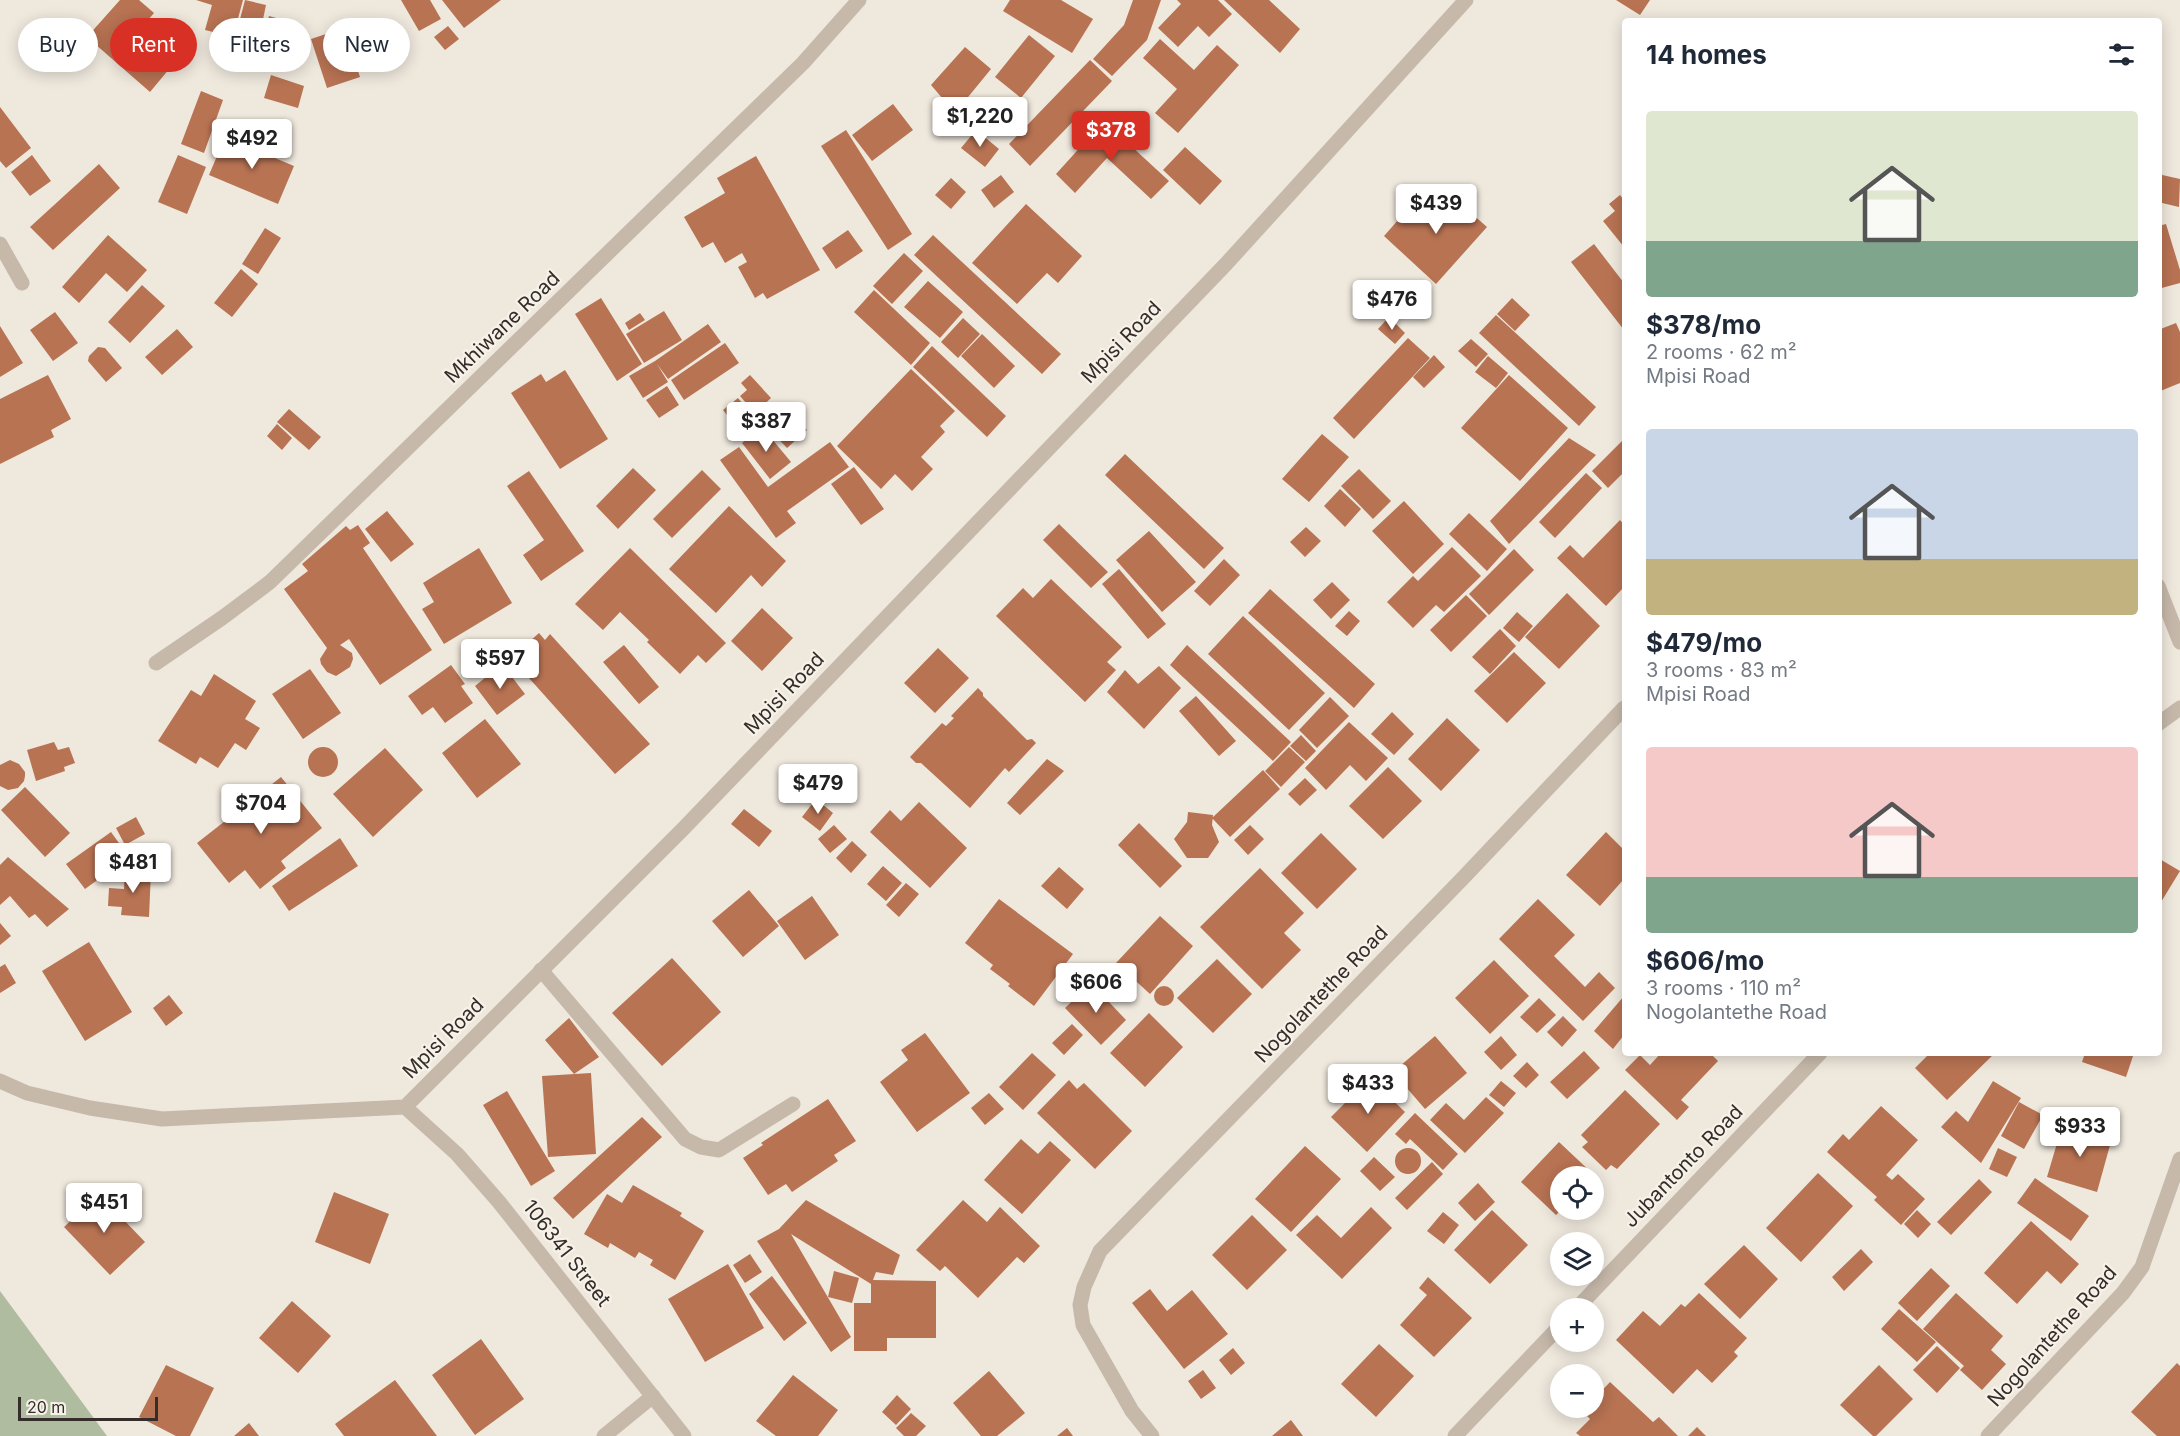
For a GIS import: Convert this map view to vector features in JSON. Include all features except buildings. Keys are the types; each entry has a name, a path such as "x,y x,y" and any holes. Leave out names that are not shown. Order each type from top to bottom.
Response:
{"street":[{"name":"Mkhiwane Road","path":"156,663 270,582 803,63 859,0"},
{"name":"Mpisi Road","path":"0,1081 27,1093 90,1108 162,1119 405,1107 683,829 1226,264 1466,0"},
{"path":"0,244 22,283"},
{"path":"2162,596 2180,642"},
{"path":"2162,721 2180,708"},
{"name":"Nogolantethe Road","path":"1152,1436 1132,1411 1083,1325 1080,1305 1084,1287 1100,1251 1463,879 1622,710"},
{"path":"541,970 685,1139 701,1147 719,1150 793,1104"},
{"name":"Jubantonto Road","path":"1587,1298 1817,1056"},
{"name":"106341 Street","path":"405,1107 457,1154 499,1202 684,1436"},
{"name":"Nogolantethe Road","path":"1988,1436 2123,1293 2142,1267 2180,1159"},
{"path":"1455,1436 1550,1336"},
{"path":"604,1436 653,1396"}],"green space":[{"path":"0,1291 107,1436 0,1436"}]}
